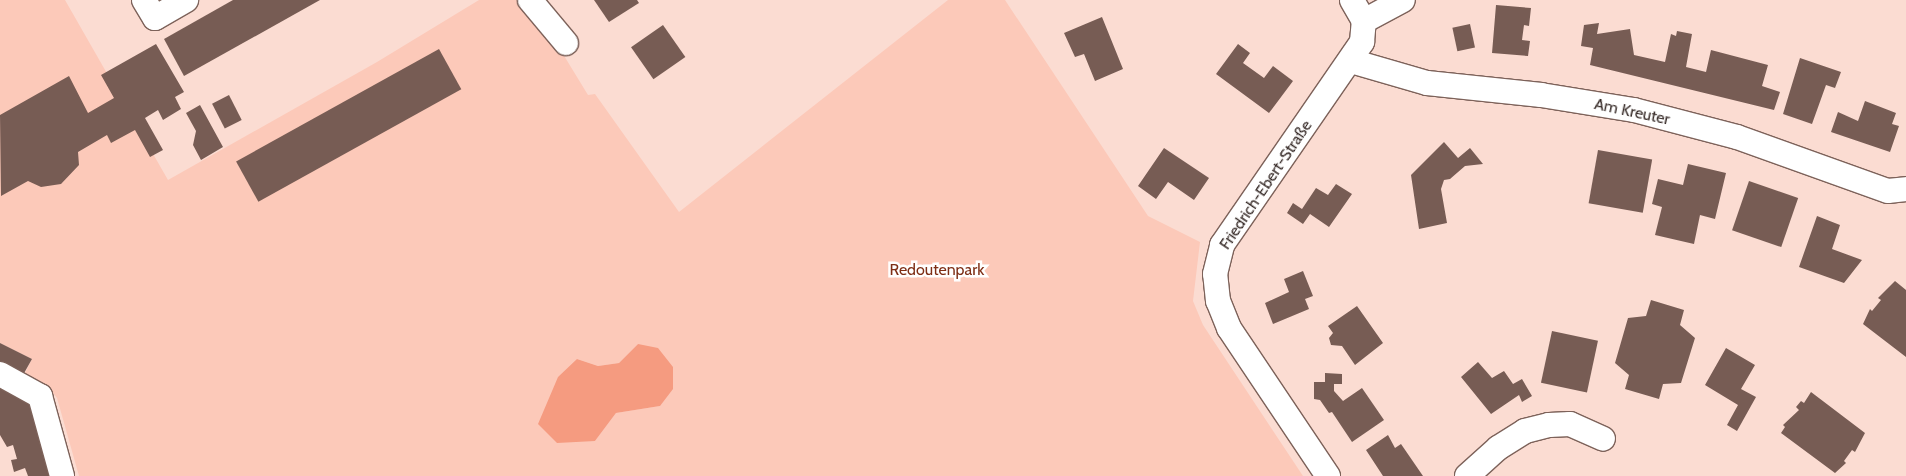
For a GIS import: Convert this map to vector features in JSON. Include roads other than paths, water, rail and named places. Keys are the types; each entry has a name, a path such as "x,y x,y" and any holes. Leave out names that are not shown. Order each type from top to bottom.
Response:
{"street":[{"path":"144,0 154,18 186,0"},
{"path":"530,0 566,43"},
{"path":"1352,0 1364,21 1403,0"},
{"name":"Friedrich-Ebert-Straße","path":"1328,476 1229,328 1218,302 1215,274 1222,245 1351,61 1362,42 1364,21"},
{"name":"Am Kreuter","path":"1351,61 1427,83 1541,95 1634,110 1736,137 1888,191 1906,190"},
{"path":"0,374 40,396 62,476"},
{"path":"1466,476 1498,448 1525,431 1570,424 1602,439"}],"park label":[{"name":"Redoutenpark","path":"937,270"}]}
